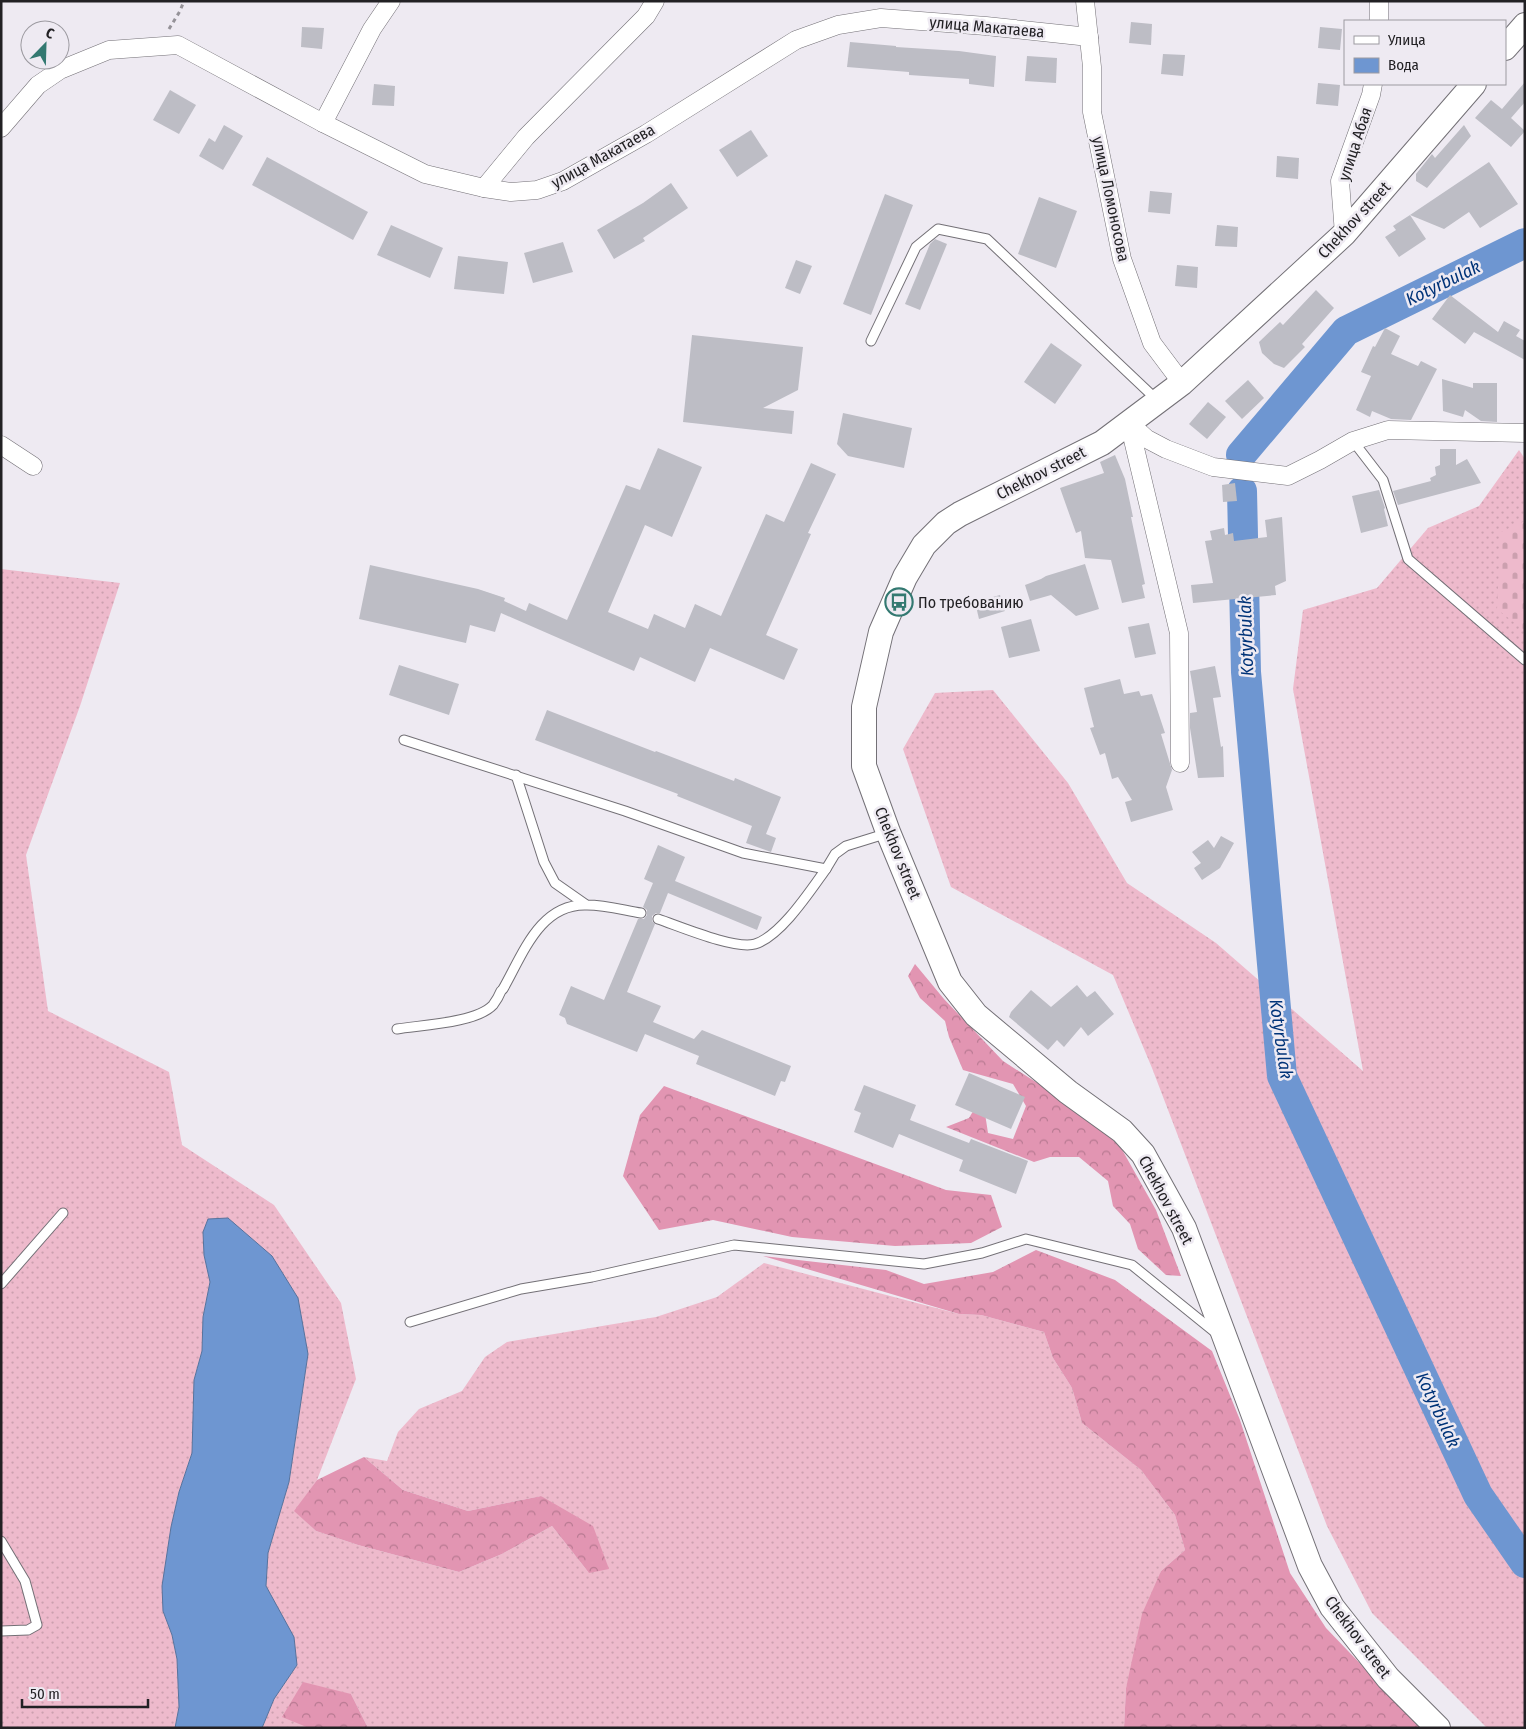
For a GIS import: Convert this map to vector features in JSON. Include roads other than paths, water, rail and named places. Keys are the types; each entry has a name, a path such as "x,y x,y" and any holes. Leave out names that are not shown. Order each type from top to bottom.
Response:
{"main road":[{"path":"1506,47 1525,25"},
{"name":"Chekhov street","path":"1438,1728 1388,1678 1332,1607 1310,1566 1184,1228 1143,1154 1122,1132 1068,1092 976,1015 950,982 888,832 864,766 864,707 881,632 905,577 924,544 946,523 960,514 1102,443 1182,383 1344,234 1473,85"}],"street":[{"path":"323,123 372,29 391,1"},
{"path":"484,188 526,137 646,16 655,1"},
{"name":"улица Ломоносова","path":"1085,1 1092,67 1092,112 1122,259 1152,343 1182,383"},
{"path":"1379,20 1380,1"},
{"name":"улица Макатаева","path":"1,128 38,85 60,70 109,50 178,45 323,123 425,174 484,188 511,192 537,190 563,181 646,134 796,40 838,25 880,18 1089,37"},
{"name":"улица Абая","path":"1344,234 1340,181 1373,85"},
{"path":"1129,423 1147,439 1166,449 1213,467 1288,476 1353,441 1388,430 1525,433"},
{"path":"1129,423 1179,633 1180,763"},
{"path":"1,445 33,466"}],"lane":[{"path":"871,341 916,247 938,229 987,239 1158,401"},
{"path":"1353,441 1383,480 1408,559 1525,660"},
{"path":"404,740 625,811 743,853 826,869"},
{"path":"516,775 544,862 550,874 555,883 586,904"},
{"path":"658,919 729,943 741,945 754,944 767,937 785,922 804,900 835,854 846,846 888,832"},
{"path":"397,1029 463,1020 479,1014 492,1005 530,937 544,921 564,908 586,904 641,913"},
{"path":"1,1284 62,1214"},
{"path":"410,1322 521,1289 592,1277 734,1245 924,1264 982,1253 1026,1239 1132,1265 1226,1341"},
{"path":"1,1541 25,1581 37,1625 28,1630 1,1631"}],"water":[{"path":"228,1218 272,1256 298,1298 308,1354 289,1482 268,1553 266,1586 294,1637 297,1665 274,1699 262,1728 175,1728 179,1707 177,1659 172,1635 163,1611 162,1586 171,1527 179,1492 192,1453 194,1380 202,1351 203,1317 210,1282 204,1255 203,1232 208,1219"}],"waterway":[{"name":"Kotyrbulak","path":"1241,455 1346,331 1525,243"},
{"name":"Kotyrbulak","path":"1242,491 1246,672 1282,1076 1478,1495 1525,1563"}],"place":[{"name":"По требованию","path":"899,602"}]}
